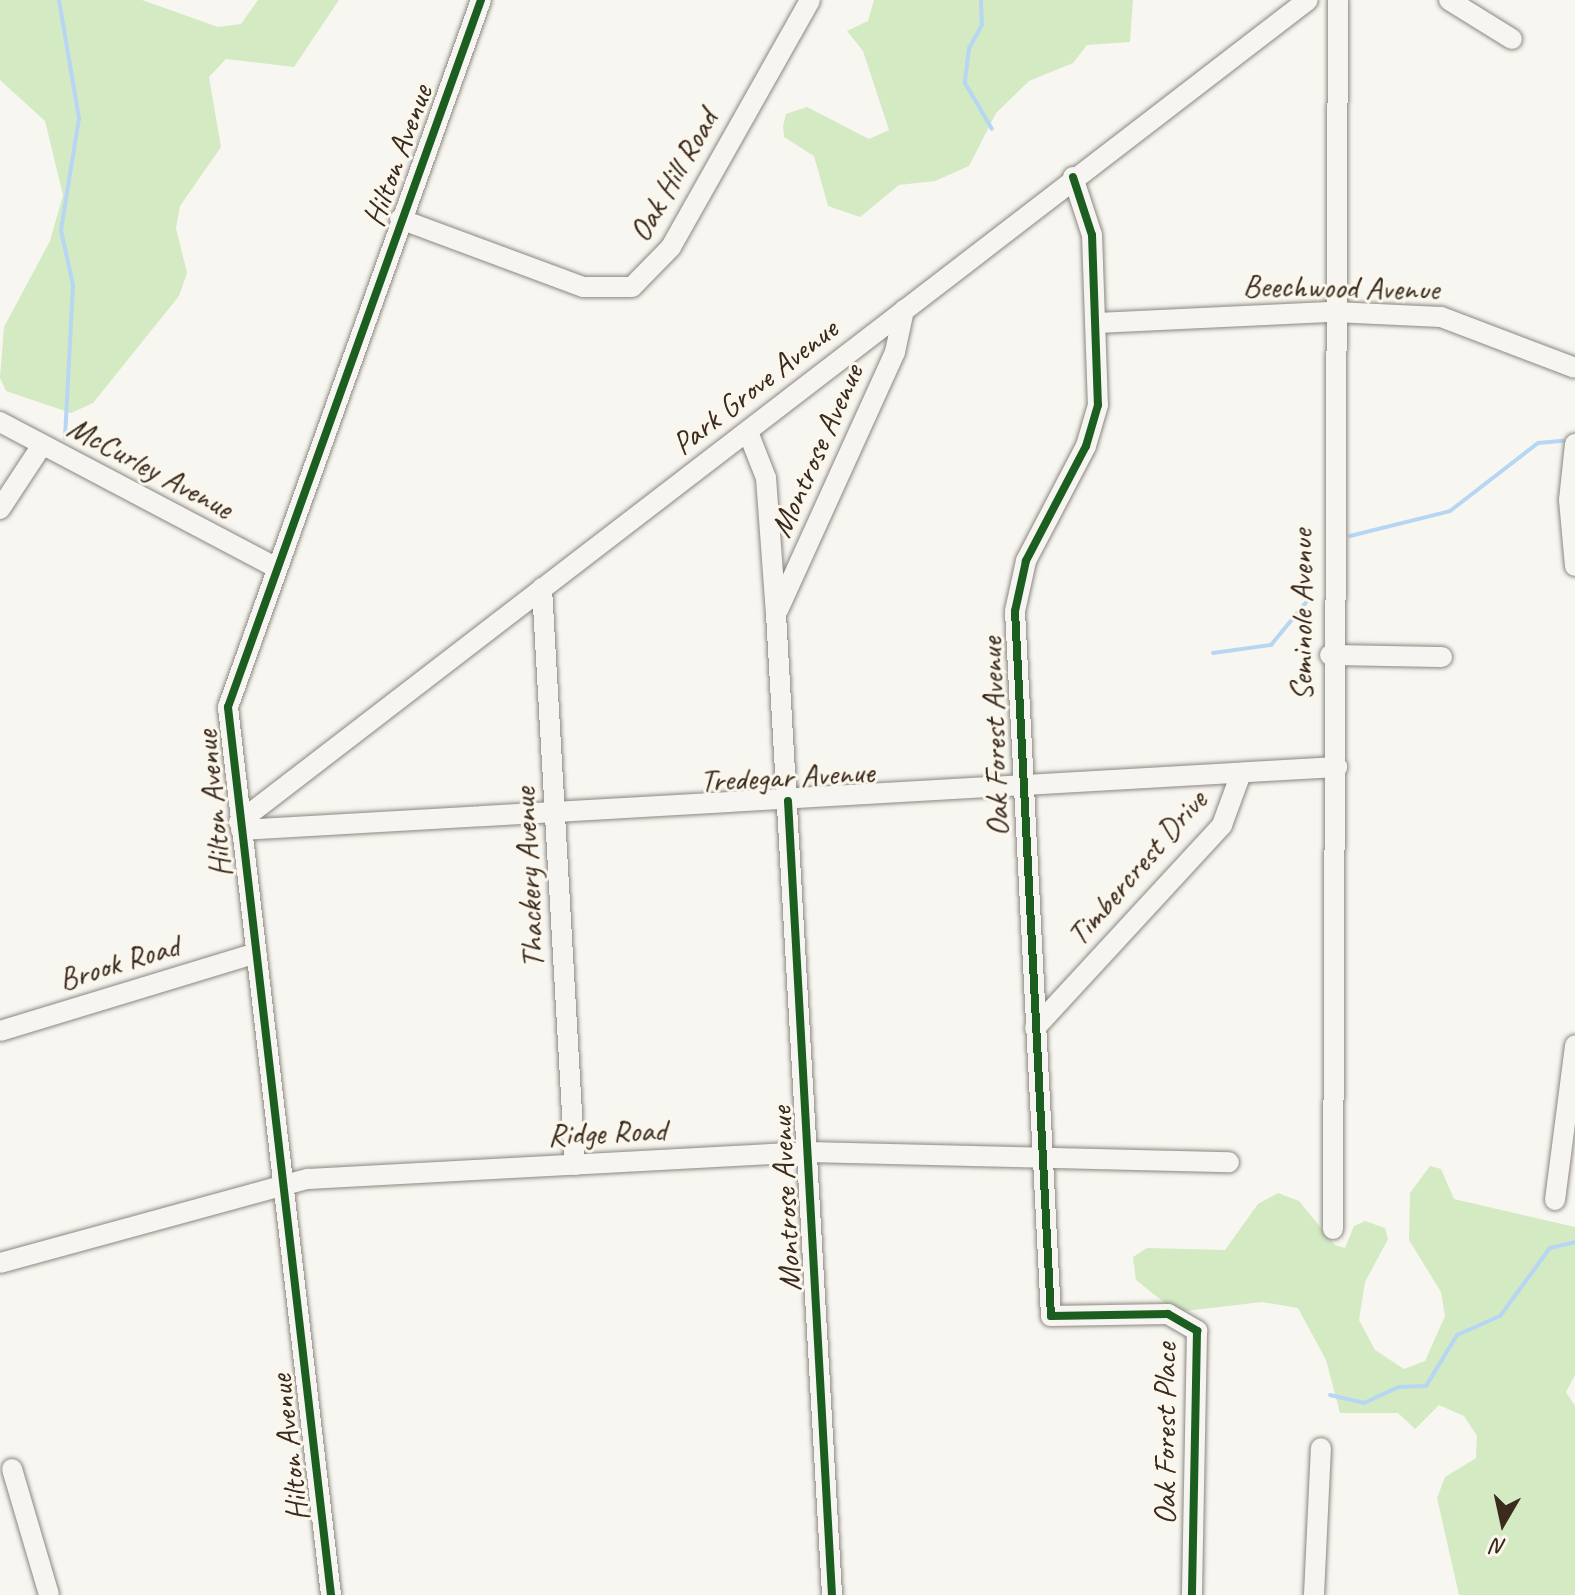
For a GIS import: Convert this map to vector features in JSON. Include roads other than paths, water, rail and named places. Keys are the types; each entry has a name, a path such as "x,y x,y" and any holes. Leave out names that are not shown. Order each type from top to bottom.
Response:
{"street":[{"name":"Hilton Avenue","path":"331,1595 228,707 273,566 481,0"},
{"name":"Oak Hill Road","path":"400,219 583,287 632,287 671,247 810,0"},
{"name":"Park Grove Avenue","path":"240,826 1073,177 1308,0"},
{"name":"Seminole Avenue","path":"1333,1229 1337,767 1330,655 1338,0"},
{"path":"1449,0 1512,39"},
{"name":"Oak Forest Avenue","path":"1051,1316 1021,786 1017,598 1026,561 1094,426 1097,323 1092,235 1073,177"},
{"name":"Montrose Avenue","path":"776,614 895,352 904,310"},
{"name":"Beechwood Avenue","path":"1097,323 1334,312 1441,317 1575,368"},
{"name":"McCurley Avenue","path":"0,422 273,566"},
{"name":"Montrose Avenue","path":"748,432 766,478 776,614 832,1595"},
{"path":"1575,444 1569,500 1575,566"},
{"path":"0,509 42,445"},
{"name":"Thackery Avenue","path":"542,588 575,1165"},
{"path":"1330,655 1442,657"},
{"name":"Tredegar Avenue","path":"240,826 555,814 1240,776 1337,767"},
{"name":"Timbercrest Drive","path":"1035,1028 1222,825 1240,776"},
{"name":"Brook Road","path":"0,1031 256,953"},
{"path":"1555,1200 1575,1045"},
{"name":"Ridge Road","path":"0,1263 283,1182 808,1152 1229,1162"},
{"name":"Oak Forest Place","path":"1051,1316 1168,1314 1197,1331 1192,1595"},
{"path":"1314,1595 1321,1448"},
{"path":"12,1469 49,1595"}],"waterway":[{"path":"59,0 79,118 61,230 73,285 65,438"},
{"path":"981,0 982,25 969,48 965,83 992,129"},
{"path":"1350,536 1450,511 1538,443 1563,441"},
{"path":"1213,653 1271,645 1308,600"},
{"path":"1330,1395 1364,1403 1398,1387 1426,1386 1457,1335 1500,1316 1550,1248 1575,1242"}]}
